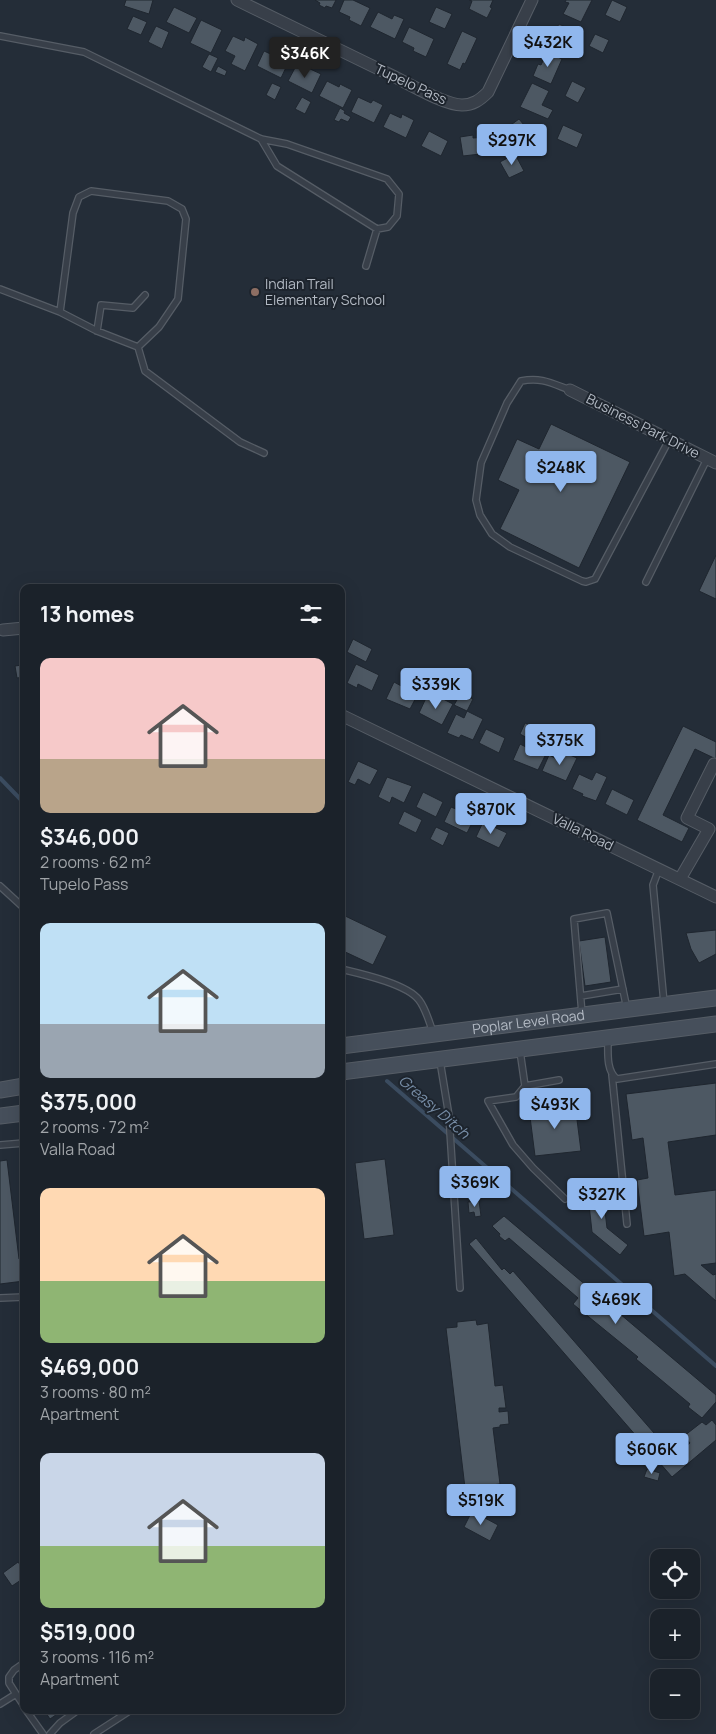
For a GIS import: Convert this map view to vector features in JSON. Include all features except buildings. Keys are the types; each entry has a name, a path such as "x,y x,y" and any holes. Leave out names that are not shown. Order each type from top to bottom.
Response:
{"main road":[{"name":"Poplar Level Road","path":"345,1045 716,998"},
{"name":"Poplar Level Road","path":"345,1071 716,1024"},
{"path":"0,1090 20,1087"},
{"path":"0,1116 20,1114"}],"street":[{"name":"Tupelo Pass","path":"237,0 450,103 461,105 472,104 480,100 488,92 532,0"},
{"name":"Business Park Drive","path":"570,390 712,461"},
{"path":"3,630 20,628"},
{"name":"Valla Road","path":"345,717 716,897"},
{"path":"680,879 713,830 688,818 714,764 716,765"}],"lane":[{"path":"0,36 84,52 261,139 287,144 387,179 399,194 397,216 388,228 377,229 277,166 261,139"},
{"path":"60,312 73,213 79,197 91,191 168,201 182,209 186,219 178,299 159,327 138,347"},
{"path":"366,266 377,229"},
{"path":"0,289 60,312 97,331 138,347"},
{"path":"97,331 101,305 133,308 145,295"},
{"path":"138,347 145,371 240,442 264,453"},
{"path":"570,390 547,381 534,379 521,381 507,403 481,463 476,500 480,515 492,534 510,547 582,581 586,582 595,579 669,440"},
{"path":"646,582 712,461"},
{"path":"659,869 653,885 664,1005"},
{"path":"0,886 20,904"},
{"path":"582,1016 574,919 607,913 627,1009"},
{"path":"345,970 395,985 415,995 421,1002 434,1034"},
{"path":"581,996 623,989"},
{"path":"608,1038 627,1224"},
{"path":"520,1049 525,1086"},
{"path":"439,1059 449,1121 460,1288"},
{"path":"612,1075 617,1079 716,1064"},
{"path":"559,1080 525,1086 516,1097 488,1101 511,1143 533,1168 565,1199"},
{"path":"0,1145 20,1143"},
{"path":"0,1298 20,1297"},
{"path":"20,1666 14,1670 9,1678 9,1682 20,1700"},
{"path":"0,1704 16,1694"},
{"path":"29,1714 42,1734"},
{"path":"50,1734 60,1723 72,1714"},
{"path":"94,1734 125,1714"}],"waterway":[{"name":"Greasy Ditch","path":"0,778 20,799"},
{"name":"Greasy Ditch","path":"387,1081 716,1366"}],"place":[{"name":"Indian Trail Elementary School","path":"255,292"}]}
